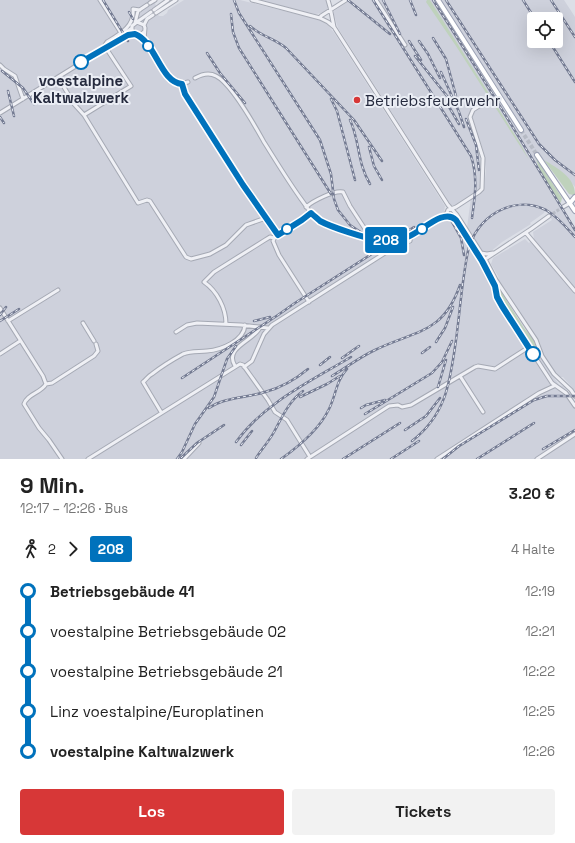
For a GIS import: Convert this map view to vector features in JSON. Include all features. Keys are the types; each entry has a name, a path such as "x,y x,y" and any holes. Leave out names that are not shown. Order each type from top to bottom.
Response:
{"main road":[{"path":"438,0 521,130"},
{"path":"537,154 575,211"},
{"path":"570,203 575,197"},
{"path":"570,203 575,202"}],"street":[{"path":"100,0 121,36"},
{"path":"135,14 155,0"},
{"path":"144,40 144,24 147,19 167,0"},
{"path":"121,36 125,30 134,23 176,0"},
{"path":"252,0 320,18 334,27 481,253 500,302 554,386 566,393 575,406"},
{"path":"328,0 334,27"},
{"path":"320,18 346,0"},
{"path":"376,0 405,45"},
{"path":"0,113 106,48 132,28 135,14 133,9 140,10"},
{"path":"134,23 144,24"},
{"path":"132,28 136,35 144,40 169,76 177,83 182,84 188,82"},
{"path":"84,115 130,86 106,48 106,43 121,36 136,35 144,32"},
{"path":"0,65 15,76 23,99"},
{"path":"196,78 206,74 212,74 217,76 226,84 242,106 306,207 324,223 371,238 390,240 411,236 441,217 446,215 452,216 484,260 534,338 542,356 554,374 571,390 575,396"},
{"path":"58,77 74,104 84,115 138,203 147,200 150,201 186,257 201,257 210,254 226,245 246,225 266,218"},
{"path":"182,84 185,94 243,185 278,235"},
{"path":"446,215 447,211 482,189 483,158 470,117 473,110 487,101"},
{"path":"306,207 313,201 327,195 343,192 382,255"},
{"path":"563,207 570,203"},
{"path":"226,324 223,308 211,288 204,282 211,275 265,240 270,237 274,238 311,213"},
{"path":"484,260 549,216"},
{"path":"526,233 575,291"},
{"path":"244,366 252,361 259,343 268,328 399,244 410,241 411,236"},
{"path":"274,238 273,243 276,250 309,302"},
{"path":"481,253 487,254 496,252"},
{"path":"8,321 58,290"},
{"path":"0,308 43,376 46,384"},
{"path":"62,459 39,428 26,408 24,402 41,390 46,384 52,383 94,356 98,351 95,342 83,323"},
{"path":"176,332 188,324 226,324 268,328"},
{"path":"161,412 143,382 153,373 183,354 210,351 232,342 243,334 245,325"},
{"path":"234,366 233,361 236,350 243,342 258,332 260,327"},
{"path":"0,354 20,340"},
{"path":"307,459 389,406 398,404 402,407 410,405 477,366 495,369 529,347"},
{"path":"88,459 234,366 240,364 244,366 275,412 287,420 310,457"},
{"path":"460,376 483,412"},
{"path":"437,459 539,392 554,386"},
{"path":"537,459 575,434"},
{"path":"184,459 199,443"}],"shaded area":[{"path":"0,0 152,0 149,2 151,5 155,3 156,6 153,8 159,16 163,16 168,10 184,0 240,0 320,20 328,25 445,206 444,212 445,211 456,217 484,260 506,301 543,361 559,385 563,386 567,390 575,402 575,459 0,459"},
{"path":"258,0 326,0 328,7 323,13 315,14"},
{"path":"350,0 436,0 519,131 523,129 522,127 441,0 564,0 575,17 575,187 565,175 544,160 539,154 535,156 540,171 575,228 575,391 563,377 558,377 554,371 543,354 540,343 499,281 498,276 491,264 493,258 525,239 529,243 534,239 533,232 552,220 548,213 545,211 530,223 531,224 502,242 489,253 482,251 467,227 471,198 484,188 486,170 484,153 471,117 474,111 490,100 489,99 472,110 469,117 480,151 481,187 479,190 456,205 451,205 338,28 334,11"}],"green space":[{"path":"427,0 430,0 520,143 529,160 426,2"},
{"path":"535,156 562,198 560,203 540,171"},
{"path":"544,160 560,170 569,178 575,194 569,194"},
{"path":"407,238 408,240 396,244 383,252 379,247 381,242"},
{"path":"498,290 500,290 524,328 533,338 537,351 518,322 516,323 502,303"}],"tunnel":[{"path":"521,130 537,155"},
{"path":"549,216 563,207"}],"railway":[{"path":"103,0 128,41"},
{"path":"234,0 239,13 320,140 331,174 334,199 338,210 350,225 362,233"},
{"path":"348,0 390,34"},
{"path":"373,0 471,156 475,172 475,195 472,218"},
{"path":"383,0 400,34"},
{"path":"410,0 416,15"},
{"path":"433,0 575,230"},
{"path":"446,0 539,144 555,160 575,175"},
{"path":"523,0 531,12"},
{"path":"551,0 575,37"},
{"path":"129,12 133,19"},
{"path":"231,14 233,32 239,48 331,194"},
{"path":"250,26 286,48 354,120 382,161"},
{"path":"433,38 446,59 456,96"},
{"path":"409,41 421,60"},
{"path":"419,41 428,54 440,78"},
{"path":"553,48 575,82"},
{"path":"207,53 220,73 245,103"},
{"path":"415,56 451,101"},
{"path":"2,71 23,88 34,104"},
{"path":"441,72 464,127"},
{"path":"8,91 14,116"},
{"path":"331,99 337,111 355,180"},
{"path":"448,105 459,124"},
{"path":"0,117 4,123"},
{"path":"466,119 476,145 479,170"},
{"path":"350,120 356,136 363,168 370,184"},
{"path":"369,147 374,166 382,180"},
{"path":"412,441 424,431 433,420 445,396 452,369 468,251 472,239 479,228 487,219 508,207 521,205 533,206 546,210 562,222 575,237"},
{"path":"452,222 461,238 464,255"},
{"path":"182,378 295,303 414,227"},
{"path":"332,376 369,353 390,343 415,334 436,322 445,313 453,301 460,285"},
{"path":"0,315 6,307"},
{"path":"436,342 445,328 453,307"},
{"path":"0,321 19,309"},
{"path":"254,321 270,317"},
{"path":"365,414 432,373 442,362 452,341"},
{"path":"177,459 182,452 195,424 214,397 227,359 236,346"},
{"path":"342,358 359,346"},
{"path":"422,353 430,347"},
{"path":"320,365 330,357"},
{"path":"236,442 247,428 274,404 304,384 351,357"},
{"path":"438,387 446,360"},
{"path":"209,408 215,404 258,394 282,386 308,369"},
{"path":"281,459 301,443 320,423 329,409 338,383 347,369"},
{"path":"300,397 340,376"},
{"path":"256,458 272,435 290,404 303,391"},
{"path":"443,459 459,446 534,400 547,396 575,396"},
{"path":"405,430 426,416 440,398"},
{"path":"361,408 366,405 385,400"},
{"path":"343,459 400,423"},
{"path":"477,459 534,423"},
{"path":"181,458 197,443 224,425"},
{"path":"543,449 575,430"},
{"path":"241,445 252,431"},
{"path":"391,459 419,441"}],"bus line":[{"name":"208","path":"81,62 128,35 135,34 144,40 172,80 182,84 185,94 239,180 252,196 278,235 311,213 324,223 379,240 407,237 444,215 452,216 482,261 495,286 497,297 533,354"}],"place":[{"name":"voestalpine Kaltwalzwerk","path":"81,62"},
{"name":"Betriebsfeuerwehr","path":"357,100"}]}
